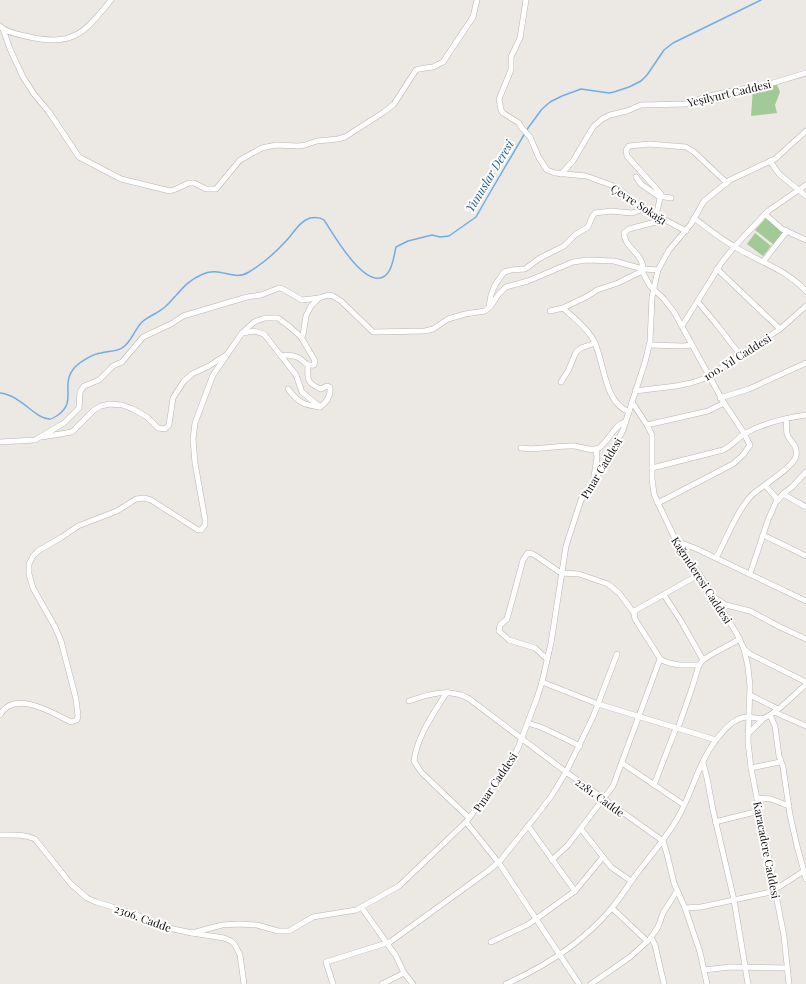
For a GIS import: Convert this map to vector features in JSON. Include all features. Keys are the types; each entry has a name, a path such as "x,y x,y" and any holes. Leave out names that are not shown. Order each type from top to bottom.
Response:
{"street":[{"path":"1,27 37,39 61,40 72,38 84,30 97,17 110,0"},
{"path":"1,27 23,76 79,157 116,177 134,183 170,191 189,183 194,183 211,190 216,189 221,185 240,160 248,154 262,148 276,145 298,146 317,141 338,139 351,134 384,112 394,104 416,70 433,67 443,62 473,17 477,0"},
{"name":"Çevre Sokağı","path":"526,0 520,38 512,57 511,70 499,99 500,110 502,113 519,123 532,139 539,158 544,166 550,171 561,174 581,175 611,185 644,209 686,232"},
{"name":"Yeşilyurt Caddesi","path":"561,174 573,161 593,127 610,115 627,111 641,105 687,104 705,97 766,85 806,73"},
{"name":"Pınar Caddesi","path":"192,933 222,926 239,924 257,925 278,931 289,931 313,917 351,912 362,908 399,886 468,820 510,764 528,723 542,682 552,639 566,546 584,494 593,483 611,454 626,422 645,362 649,345 653,290 658,270 669,250 686,232 704,201 727,182 770,161 793,144 806,131"},
{"path":"656,216 661,197 659,191 627,156 626,150 630,146 649,144 686,148 694,152 727,182"},
{"path":"770,161 780,174 806,196"},
{"path":"636,177 641,184 661,197 671,198"},
{"path":"682,326 717,269 734,247 765,214 806,185"},
{"path":"489,308 494,285 504,272 524,269 540,258 564,246 576,234 588,227 595,213 611,211 632,213 644,209"},
{"path":"765,214 779,228 806,240"},
{"path":"694,218 734,247 785,274 806,291"},
{"path":"658,503 733,464 743,455 750,445 720,398 670,306 653,290 642,270 640,260 625,238 624,233 629,229 664,220"},
{"path":"763,262 787,231"},
{"path":"41,437 64,423 77,410 80,392 84,386 98,380 113,366 122,362 143,337 171,324 183,316 261,295 279,288 303,300 328,295 336,297 364,321 372,331 378,333 425,331 431,330 448,319 465,314 482,312 489,308 503,289 510,285 528,280 576,261 614,261 642,270 658,270"},
{"path":"717,269 780,329"},
{"path":"550,311 563,308 642,270"},
{"path":"300,337 303,335 309,309 319,298"},
{"path":"303,300 309,309"},
{"path":"698,302 740,356"},
{"name":"100. Yıl Caddesi","path":"635,391 691,383 708,376 780,329 806,306"},
{"path":"563,308 585,328 601,358 608,388 620,408 628,412"},
{"path":"0,715 8,706 21,703 30,704 45,709 72,722 75,722 78,718 76,699 59,635 37,597 30,581 29,564 33,556 38,551 78,526 116,511 138,498 146,498 154,502 198,530 201,530 203,528 205,518 195,463 193,434 195,423 211,379 242,333 250,324 254,322 274,317 278,318 300,337 315,361 314,365 308,366 295,356 281,356"},
{"path":"242,333 254,331 262,333 296,375 302,392 320,407"},
{"path":"561,382 568,371 576,352 580,348 594,343"},
{"path":"649,345 691,345"},
{"path":"0,442 32,440 72,432 94,410 100,406 109,404 122,405 133,409 147,417 158,428 165,429 169,425 174,398 184,381 192,374 209,366 227,354"},
{"path":"720,398 749,389 806,363"},
{"path":"308,366 308,380 310,383 321,389 327,386 331,388 327,401 320,407"},
{"path":"288,389 299,402 320,407"},
{"name":"Kağnıderesi Caddesi","path":"632,402 652,435 653,487 658,503 676,542 700,574 740,639 744,649 748,667 750,695 749,717"},
{"path":"647,425 708,411 724,403"},
{"path":"652,468 723,450 730,447 744,434 770,423 806,415"},
{"path":"716,558 744,505 752,495 791,465 795,459 795,446 787,434 786,419"},
{"path":"521,448 536,449 573,446 592,450 604,444 620,424 626,422"},
{"path":"593,483 597,458 596,449"},
{"path":"750,574 762,535 778,500 806,472"},
{"path":"765,485 778,500"},
{"path":"783,494 806,507"},
{"path":"762,535 806,556"},
{"path":"676,542 697,549 806,601"},
{"path":"547,659 538,650 531,646 504,637 498,628 507,619 516,584 527,553 533,554 561,573 579,574 608,584 619,593 634,612 636,619 660,659 668,663 679,665 698,665"},
{"path":"634,612 700,574"},
{"path":"664,595 681,621 703,660"},
{"path":"715,598 726,605 750,611 806,639"},
{"path":"654,785 692,688 698,665 703,660 740,639"},
{"path":"744,649 750,654 806,683 774,712 764,718 748,734"},
{"path":"333,984 326,962 390,942 488,871 498,862 548,801 566,772 580,746 617,654"},
{"path":"552,860 563,850 581,829 613,786 660,659"},
{"path":"542,682 598,704 716,740"},
{"path":"447,692 425,730 414,761 421,772 468,820 498,862 579,984"},
{"name":"2281. Cadde","path":"410,700 431,694 447,692 468,698 604,800 663,841"},
{"path":"750,695 774,712 806,726"},
{"path":"774,712 780,762 783,767 797,846 806,879"},
{"path":"506,984 560,955 593,928 612,908 631,881 670,832 703,763 716,740 737,719 749,717 760,719 764,718"},
{"name":"Karacadere Caddesi","path":"749,717 748,734 751,768 784,936 789,984"},
{"path":"528,723 543,728 580,746"},
{"path":"751,768 780,762"},
{"path":"622,763 684,805"},
{"path":"703,763 715,822 734,900 748,984"},
{"path":"757,798 771,799 789,806"},
{"path":"715,822 759,811"},
{"path":"528,826 575,891"},
{"path":"581,829 611,867 631,881"},
{"name":"2306. Cadde","path":"0,835 23,836 35,839 71,884 87,898 132,913 164,927 224,938 233,943 240,955 244,984"},
{"path":"663,841 677,891 686,908 700,952 707,984"},
{"path":"491,942 536,920 575,891 603,857"},
{"path":"686,908 701,907 775,890 804,871"},
{"path":"591,984 630,957 651,937 658,927 663,913 677,891"},
{"path":"362,908 388,943 404,973 413,984"},
{"path":"612,908 647,941"},
{"path":"651,937 655,945 664,984"},
{"path":"704,970 730,967 787,968"},
{"path":"382,984 404,973"}],"green space":[{"path":"777,85 780,92 775,105 777,113 751,116 753,89"},
{"path":"766,218 783,233 774,245 755,230"},
{"path":"755,233 771,246 763,256 747,244"}],"waterway":[{"name":"Yunuslar Deresi","path":"0,393 15,398 39,416 50,419 54,418 64,410 67,404 68,380 75,367 87,358 94,355 122,348 128,343 142,322 165,307 191,280 209,272 243,275 259,266 287,240 302,222 310,218 321,218 324,220 351,260 361,270 370,276 379,278 387,274 392,265 396,247 408,241 432,235 440,237 449,236 476,217 528,128 542,109 550,102 581,89 609,93 629,87 641,81 647,75 664,50 673,43 761,0"}]}
